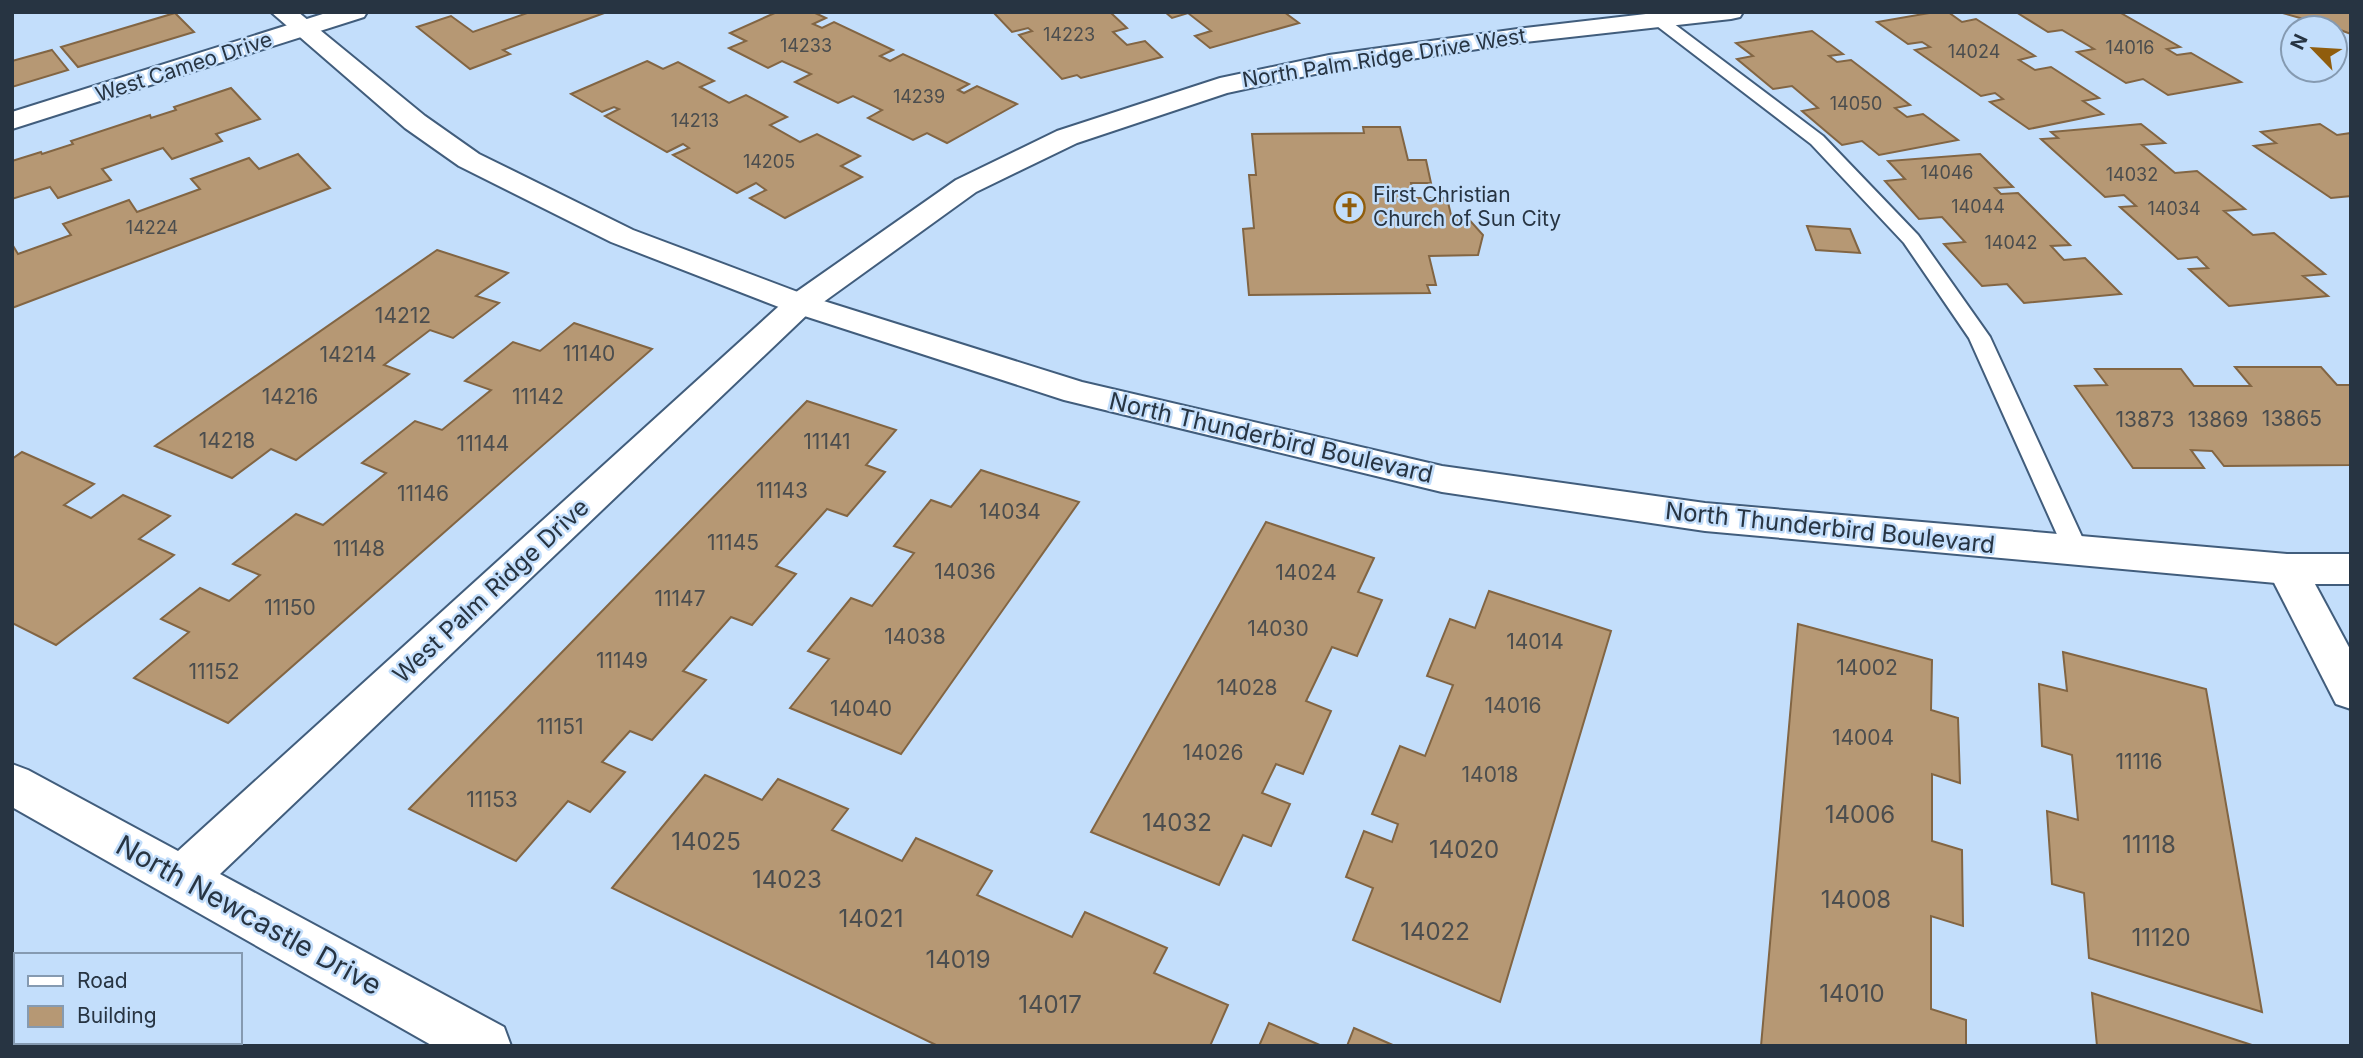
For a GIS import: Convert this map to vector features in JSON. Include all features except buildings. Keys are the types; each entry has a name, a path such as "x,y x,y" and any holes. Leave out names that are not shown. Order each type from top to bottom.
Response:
{"street":[{"name":"West Cameo Drive","path":"12,121 292,21 355,12"},
{"name":"North Palm Ridge Drive West","path":"800,304 966,187 1067,138 1192,93 1329,63 1525,35 1731,12"},
{"name":"North Thunderbird Boulevard","path":"292,21 415,122 480,166 622,236 800,304 1076,392 1442,479 1705,517 2287,569 2351,569"},
{"name":"West Palm Ridge Drive","path":"183,878 800,304"},
{"path":"2287,569 2351,692"},
{"name":"North Newcastle Drive","path":"12,784 485,1046"}],"lane":[{"path":"1658,20 1817,140 1910,239 1979,337 2077,552"}],"place":[{"name":"First Christian Church of Sun City","path":"1350,207"}]}
